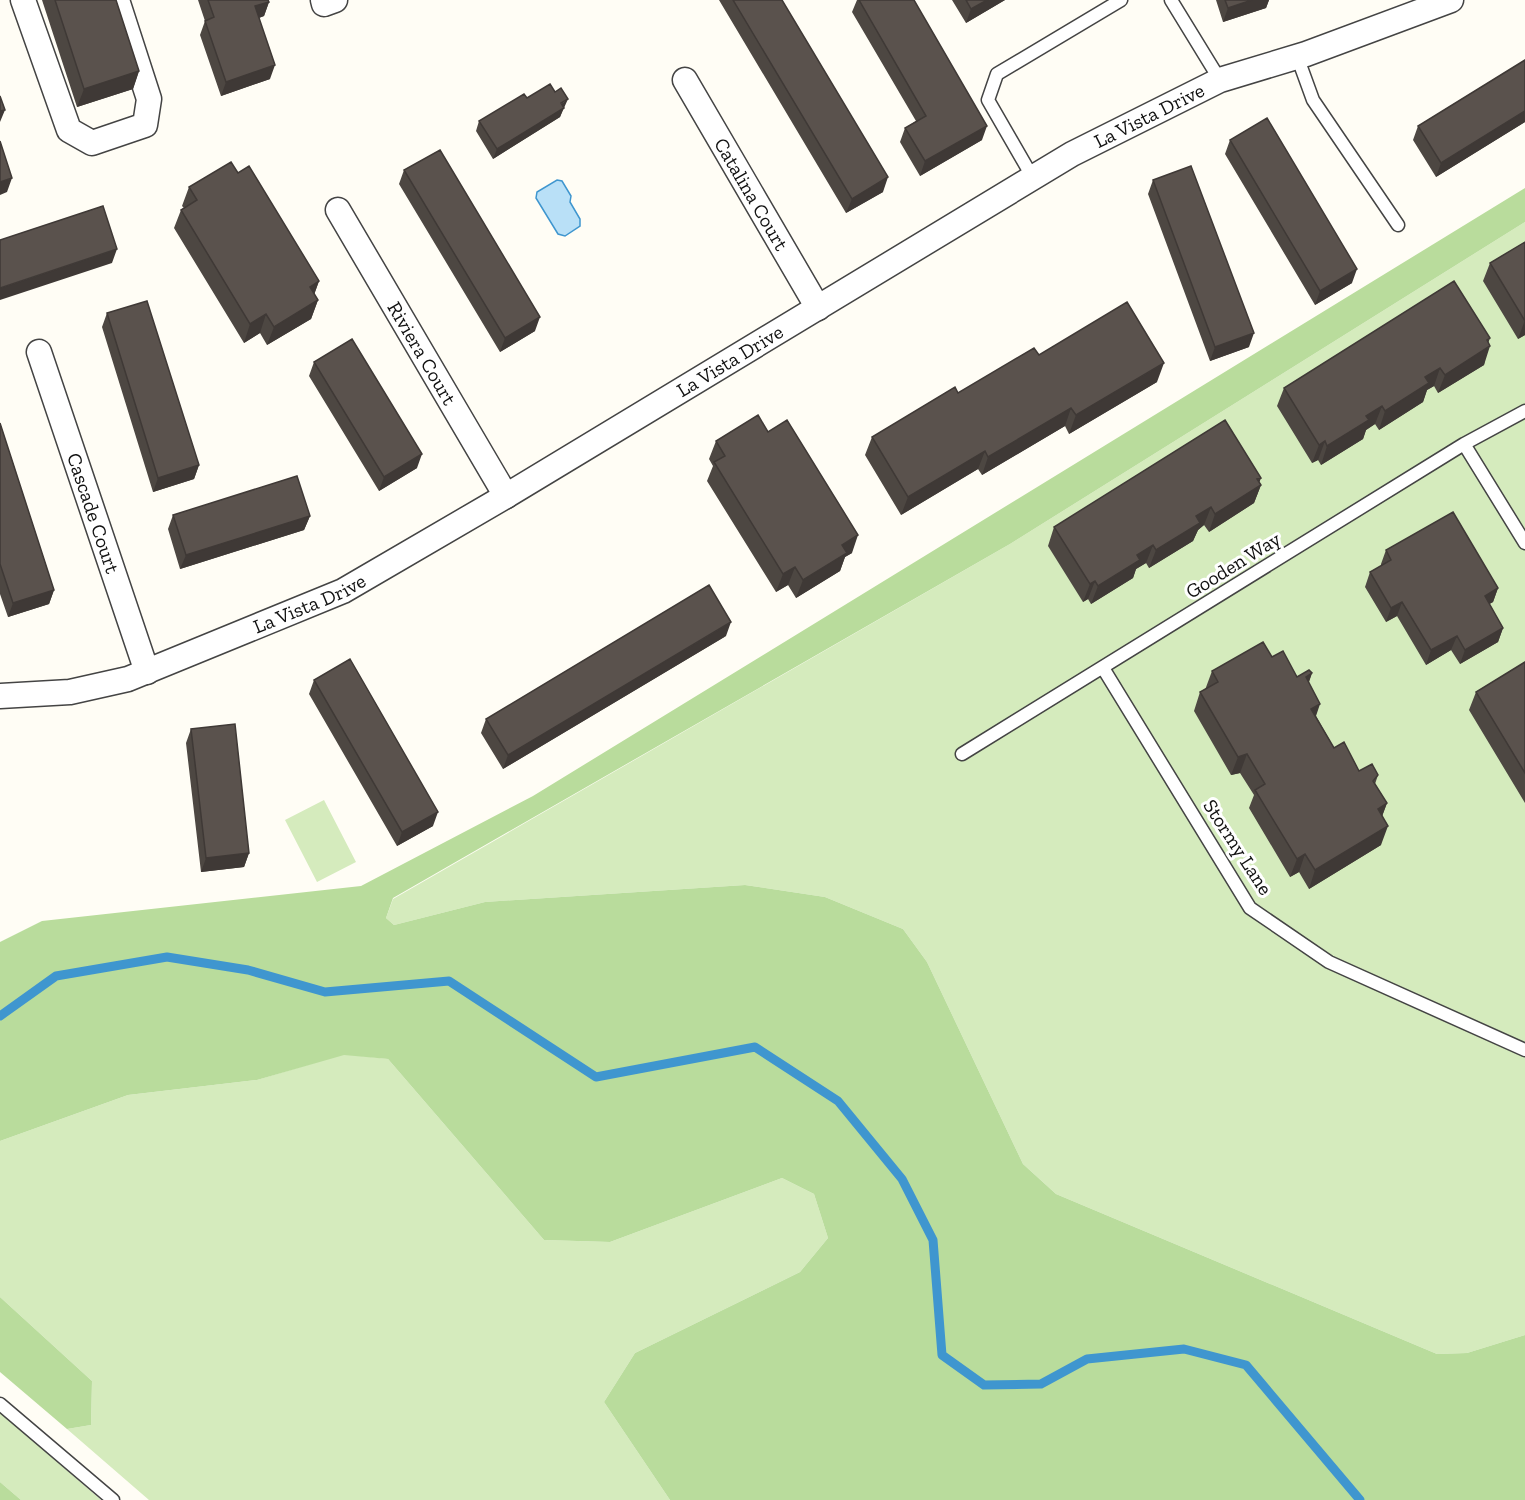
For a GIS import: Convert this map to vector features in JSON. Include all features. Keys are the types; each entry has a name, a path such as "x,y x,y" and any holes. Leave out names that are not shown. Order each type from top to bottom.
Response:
{"street":[{"path":"23,0 69,130 92,143 145,125 149,99 117,0"},
{"path":"323,0 324,3 335,0"},
{"name":"La Vista Drive","path":"0,696 70,692 147,672 343,591 506,496 1072,154 1220,80 1296,56 1451,0"},
{"name":"Catalina Court","path":"685,80 818,308"},
{"name":"Riviera Court","path":"338,210 506,496"},
{"name":"Cascade Court","path":"39,352 147,672"}],"lane":[{"path":"1033,178 988,100 997,74 1121,0"},
{"path":"1171,0 1220,80"},
{"path":"1296,56 1313,100 1398,225"},
{"name":"Gooden Way","path":"962,754 1464,444 1525,411"},
{"path":"1464,444 1525,543"},
{"name":"Stormy Lane","path":"1104,668 1250,908 1329,962 1525,1050"},
{"path":"0,1404 113,1500"}],"green space":[{"path":"1525,188 1525,222 1010,544 393,898 386,918 394,925 485,902 745,885 825,897 903,929 927,962 1023,1164 1056,1194 1437,1354 1467,1353 1525,1335 1525,1500 670,1500 604,1402 635,1353 800,1272 828,1238 814,1194 782,1178 610,1242 544,1240 388,1059 344,1055 257,1080 128,1095 0,1141 0,942 42,921 361,886 533,796"},
{"path":"1525,222 1525,1335 1467,1353 1437,1354 1056,1194 1023,1164 927,962 903,929 825,897 745,885 485,902 394,925 386,918 393,899 1010,544"},
{"path":"324,800 356,862 317,882 285,820"},
{"path":"344,1054 388,1059 544,1240 610,1242 782,1178 814,1194 828,1238 800,1272 635,1353 604,1402 670,1500 149,1500 67,1429 91,1425 92,1381 0,1297 0,1141 128,1095 257,1080"},
{"path":"0,1297 92,1381 91,1425 67,1429 0,1372"},
{"path":"0,1412 101,1500 21,1500 0,1482"},
{"path":"0,1482 21,1500 0,1500"}],"water":[{"path":"557,180 562,181 571,196 570,202 580,219 580,226 565,236 558,234 536,198 537,192"}],"building":[{"path":"55,0 116,0 139,71 84,89"},
{"path":"208,0 268,0 269,2 255,6 275,65 226,82 205,21 214,17"},
{"path":"733,0 782,0 888,177 852,199"},
{"path":"859,0 914,0 987,126 925,161 905,128 926,116"},
{"path":"966,0 987,0 971,9"},
{"path":"1225,0 1252,0 1228,8"},
{"path":"1525,60 1525,111 1441,163 1418,126"},
{"path":"550,84 555,92 561,88 568,99 561,103 564,108 497,149 479,121 524,94 527,98"},
{"path":"0,96 5,110 0,111"},
{"path":"1267,118 1357,269 1320,291 1230,140"},
{"path":"0,141 12,178 0,182"},
{"path":"440,150 540,317 505,338 404,170"},
{"path":"231,162 238,173 249,166 319,281 310,287 318,300 274,327 266,314 250,324 181,210 197,200 189,187"},
{"path":"1191,166 1254,333 1215,347 1153,180"},
{"path":"103,206 117,249 0,288 0,240"},
{"path":"1525,242 1525,321 1490,263"},
{"path":"1454,281 1490,338 1487,340 1490,346 1445,375 1440,368 1425,377 1429,383 1385,411 1382,406 1366,416 1369,420 1327,446 1325,441 1319,445 1284,388"},
{"path":"147,301 199,465 158,478 107,313"},
{"path":"1127,302 1164,363 1076,415 1071,408 988,457 985,451 908,497 872,437 955,387 958,393 1034,348 1039,355"},
{"path":"352,339 422,454 384,477 314,362"},
{"path":"758,415 768,432 787,420 858,535 842,545 847,553 803,580 795,567 783,574 714,462 725,456 716,441"},
{"path":"1225,420 1261,478 1257,479 1261,485 1215,514 1211,507 1196,516 1200,523 1156,550 1153,545 1137,555 1140,560 1098,586 1095,581 1090,584 1054,527"},
{"path":"0,423 54,590 13,603 0,564"},
{"path":"297,476 310,516 186,555 173,515"},
{"path":"1453,512 1498,588 1485,596 1503,628 1465,650 1457,636 1431,650 1402,602 1391,608 1370,572 1391,560 1386,550"},
{"path":"709,585 731,622 508,755 486,719"},
{"path":"1263,642 1272,657 1283,651 1297,677 1309,670 1312,673 1306,677 1320,704 1311,709 1334,748 1344,742 1359,771 1372,764 1378,775 1373,781 1387,803 1378,809 1388,826 1315,870 1305,854 1297,859 1255,790 1265,784 1247,754 1238,757 1200,692 1218,682 1212,671"},
{"path":"350,659 438,812 402,832 314,680"},
{"path":"1525,662 1525,773 1476,692"},
{"path":"235,724 249,853 206,858 191,729"}],"waterway":[{"path":"0,1016 56,976 167,957 248,970 325,992 449,981 596,1077 755,1047 838,1101 902,1179 933,1240 942,1355 984,1385 1041,1384 1087,1359 1184,1349 1246,1365 1360,1500"}]}
